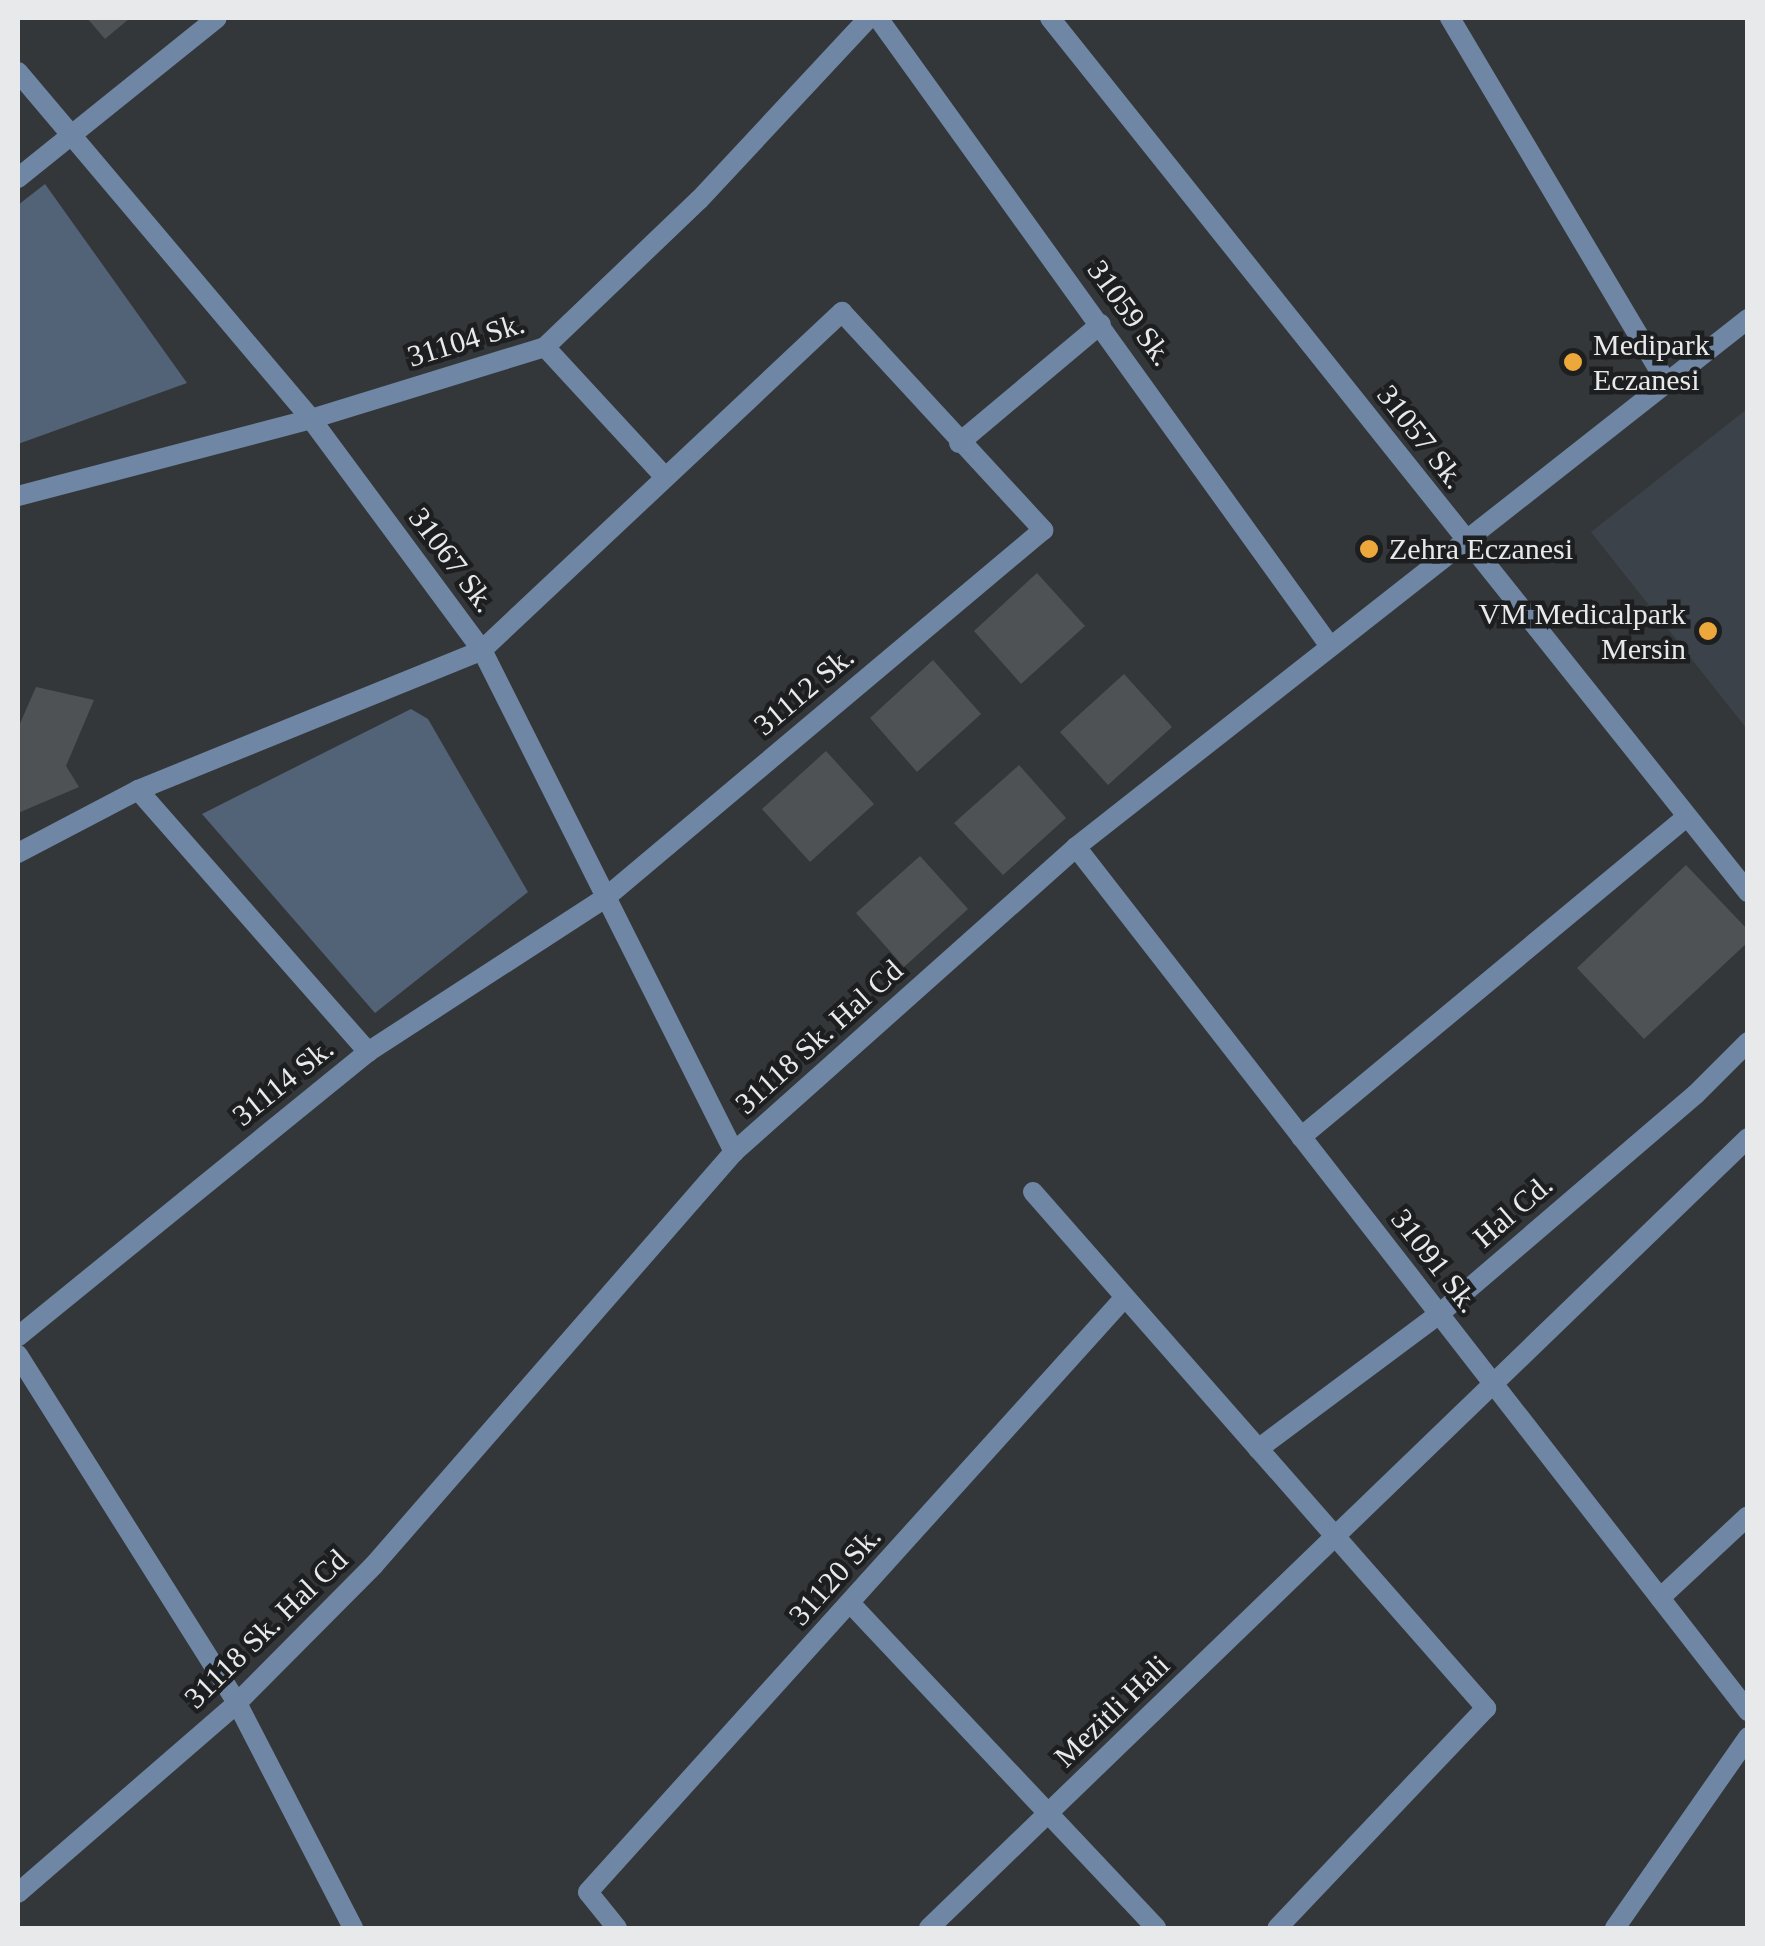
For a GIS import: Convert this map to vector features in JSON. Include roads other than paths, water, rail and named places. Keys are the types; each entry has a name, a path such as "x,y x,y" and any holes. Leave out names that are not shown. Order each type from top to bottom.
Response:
{"street":[{"path":"18,178 216,18"},
{"name":"31104 Sk.","path":"18,496 310,419 545,347 699,200 868,18"},
{"name":"31059 Sk.","path":"878,18 1102,324 1329,645"},
{"name":"31057 Sk.","path":"1050,18 1684,819 1748,892"},
{"path":"1450,18 1666,382"},
{"name":"31067 Sk.","path":"18,72 310,419 482,650 734,1152"},
{"path":"18,853 138,790 482,650 842,312 960,444 1102,324"},
{"name":"31118 Sk. Hal Cd","path":"18,1893 237,1703 374,1565 734,1152 1076,847 1463,538 1748,319"},
{"path":"545,347 664,476"},
{"name":"31112 Sk.","path":"605,898 1043,530 960,444"},
{"path":"138,790 368,1052"},
{"path":"1301,1136 1684,819"},
{"name":"31091 Sk.","path":"1076,847 1748,1711"},
{"name":"31114 Sk.","path":"18,1336 368,1052 605,898"},
{"name":"Hal Cd.","path":"1258,1448 1438,1315 1695,1095 1748,1042"},
{"path":"1336,1536 1748,1138"},
{"path":"1033,1192 1486,1708 1276,1928"},
{"name":"31120 Sk.","path":"616,1928 588,1892 1125,1297"},
{"path":"18,1355 237,1703 353,1928"},
{"path":"1660,1598 1748,1516"},
{"name":"Mezitli Hali","path":"929,1928 1336,1536"},
{"path":"851,1604 1156,1928"},
{"path":"1615,1928 1748,1736"}],"place":[{"name":"Medipark Eczanesi","path":"1573,362"},
{"name":"Zehra Eczanesi","path":"1369,549"},
{"name":"VM Medicalpark Mersin","path":"1708,631"}]}
